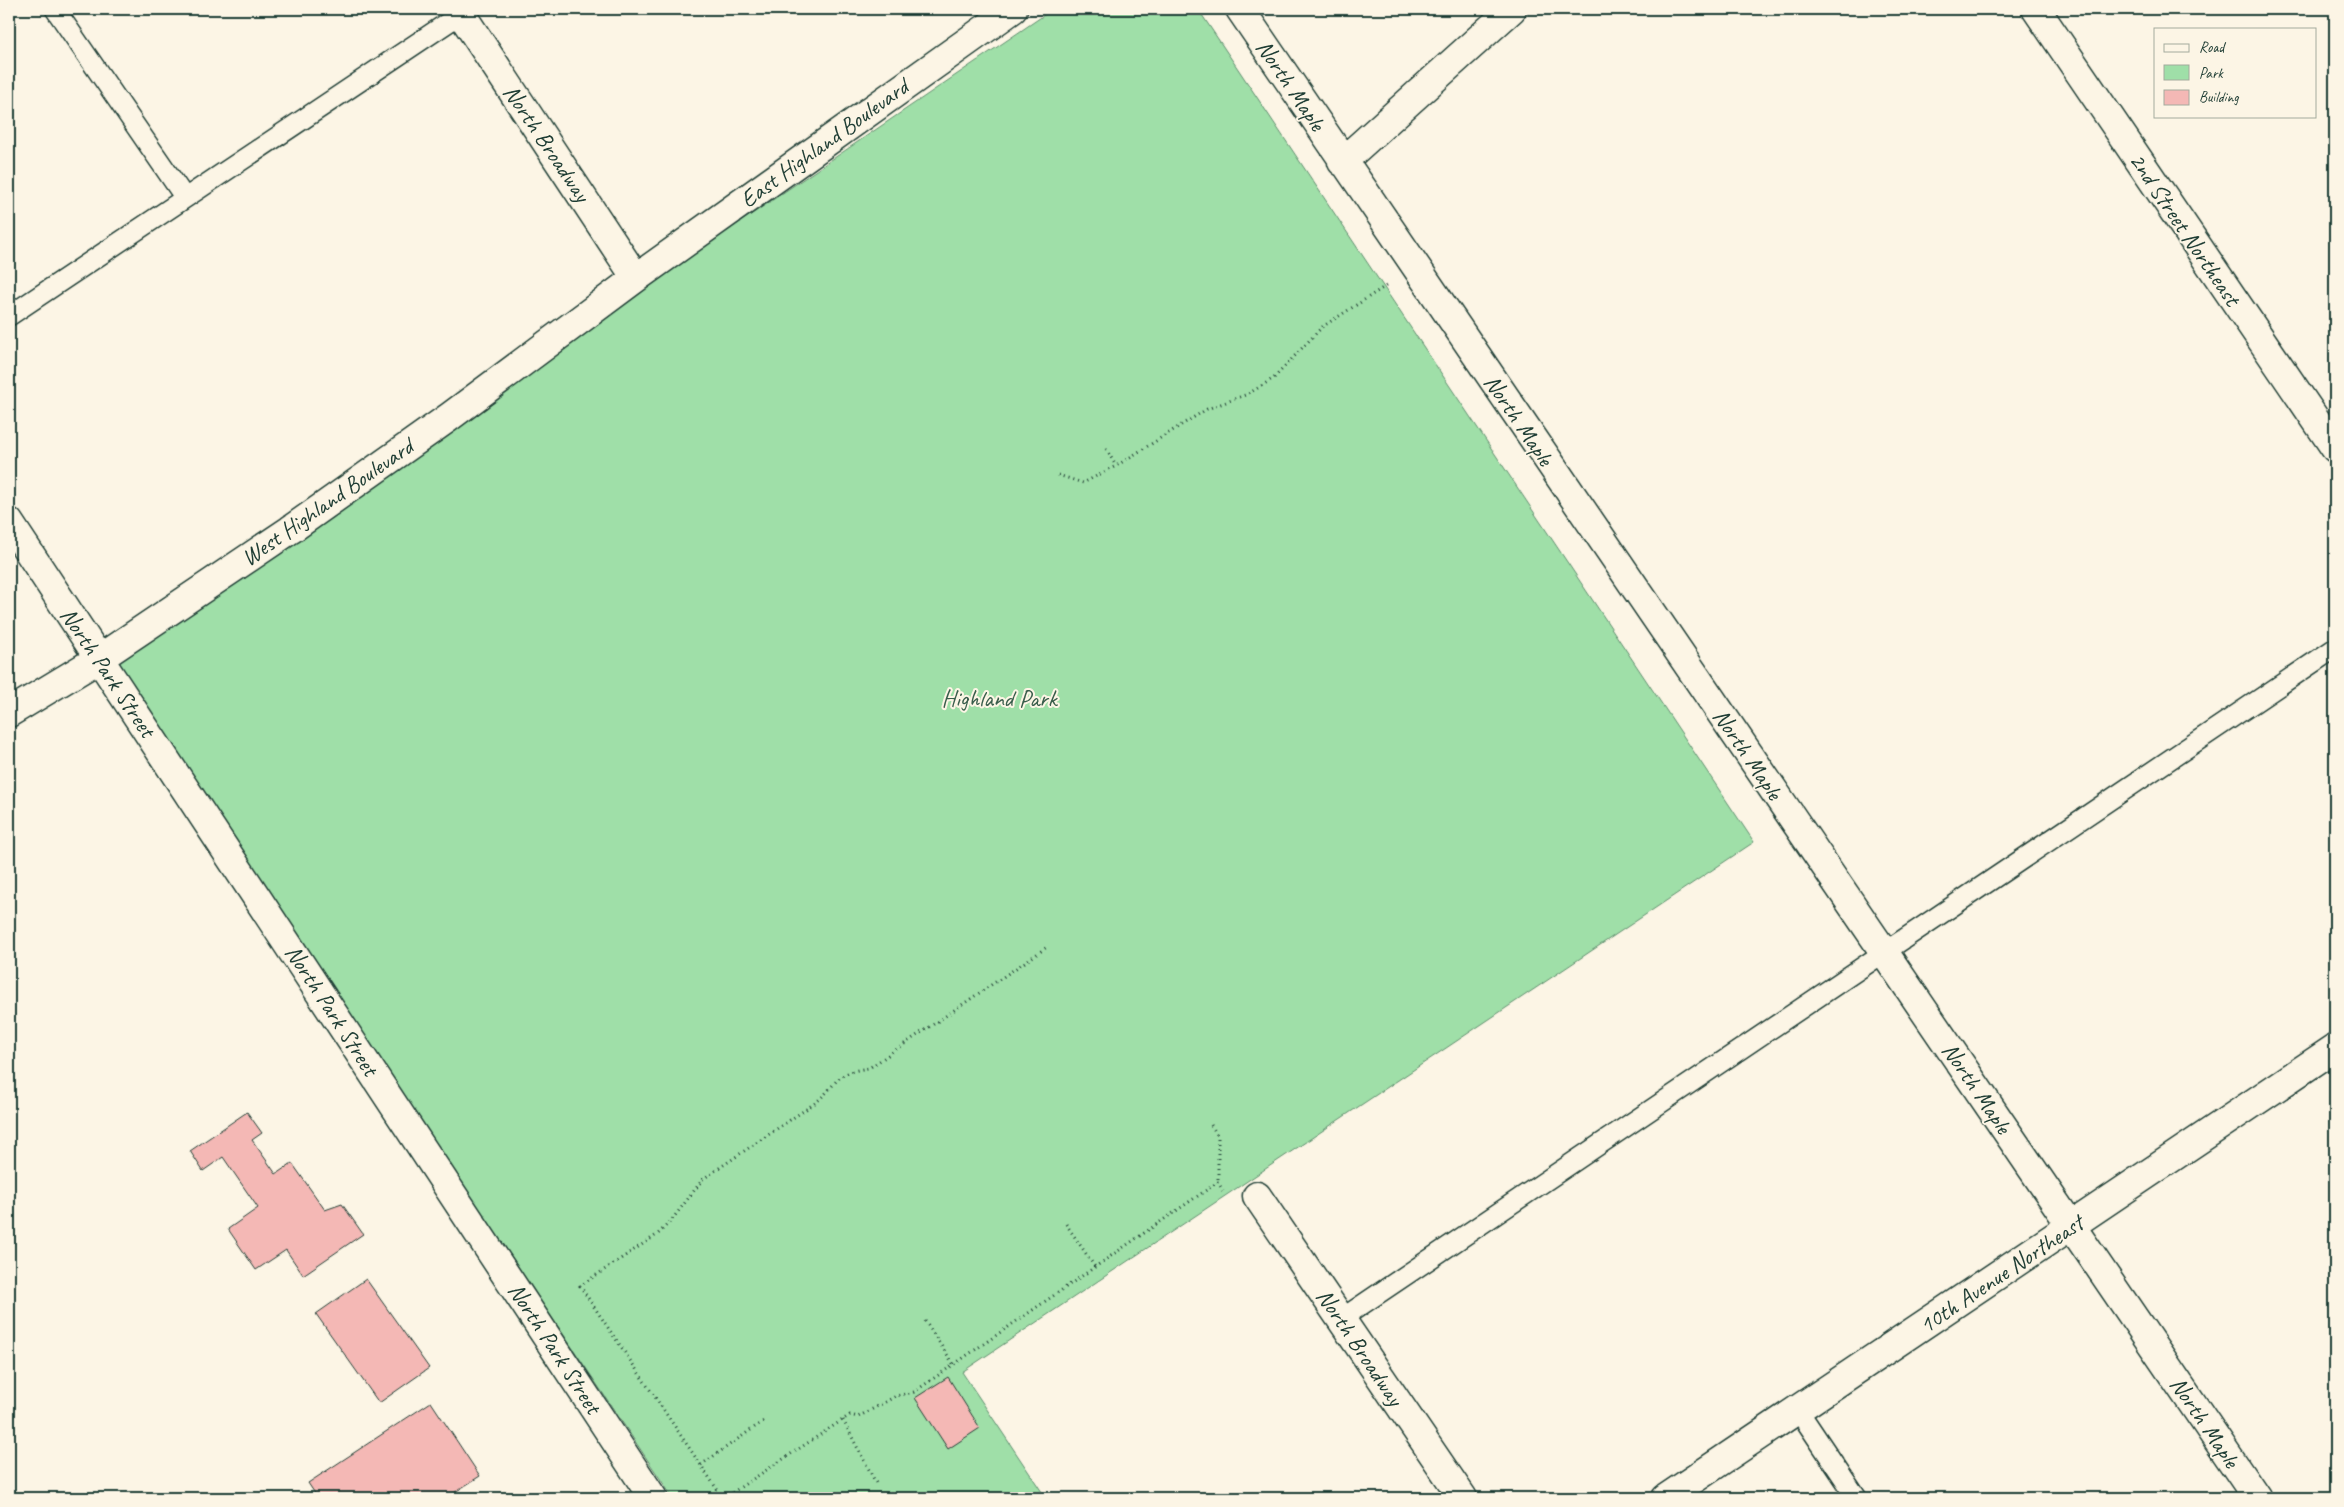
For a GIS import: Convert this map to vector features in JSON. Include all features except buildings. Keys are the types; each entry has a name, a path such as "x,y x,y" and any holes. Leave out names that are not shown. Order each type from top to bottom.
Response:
{"street":[{"name":"East Highland Boulevard","path":"636,278 1013,9"},
{"name":"North Maple","path":"1240,9 1342,162 2257,1498"},
{"path":"1342,162 1512,9"},
{"name":"2nd Street Northeast","path":"2036,9 2335,448"},
{"name":"North Broadway","path":"462,10 636,278"},
{"name":"West Highland Boulevard","path":"9,712 100,658 290,530 393,457 636,278"},
{"name":"North Park Street","path":"9,522 654,1498"},
{"name":"10th Avenue Northeast","path":"1666,1498 2335,1048"},
{"name":"North Broadway","path":"1257,1196 1463,1498"}],"lane":[{"path":"55,9 185,198"},
{"path":"9,316 462,10"},
{"path":"1341,1320 2335,648"},
{"path":"1798,1410 1857,1498"}],"path":[{"path":"1058,475 1083,483 1116,466 1207,409 1248,394 1274,378 1322,327 1415,267"},
{"path":"1106,450 1116,466"},
{"path":"1047,947 868,1068 848,1071 839,1077 815,1103 702,1179 672,1221 658,1234 580,1286 724,1498 850,1415 858,1417 896,1396 914,1392 1218,1182"},
{"path":"1211,1125 1218,1136 1218,1182 1226,1195 1257,1196"},
{"path":"1066,1224 1095,1267"},
{"path":"925,1321 954,1365"},
{"path":"701,1465 766,1420"},
{"path":"843,1420 876,1483"}],"green space":[{"name":"Highland Park","path":"1053,9 1198,9 1754,842 962,1372 1046,1498 673,1498 107,653"}]}
